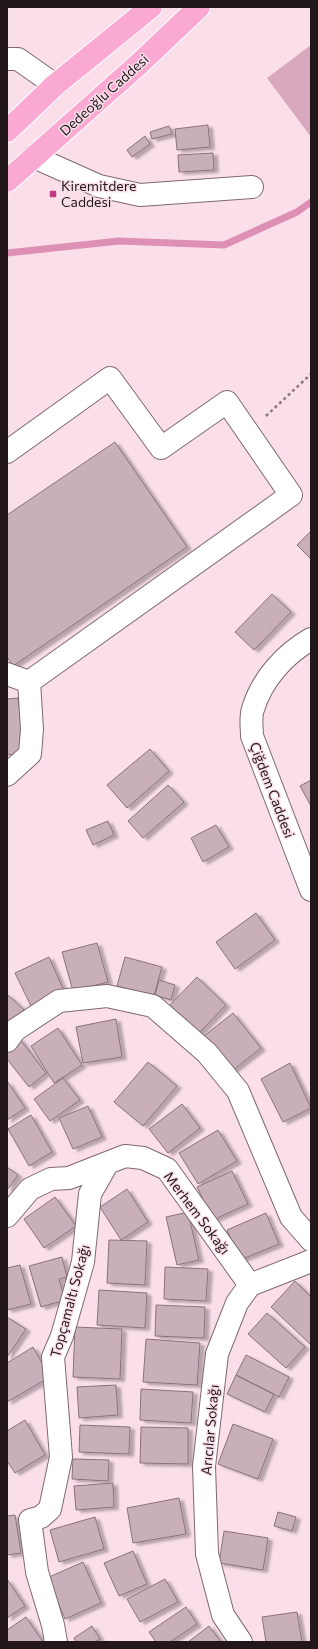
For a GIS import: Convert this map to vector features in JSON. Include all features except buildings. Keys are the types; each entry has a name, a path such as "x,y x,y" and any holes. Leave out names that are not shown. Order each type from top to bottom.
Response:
{"main road":[{"path":"7,131 55,86 151,7"},
{"name":"Dedeoğlu Caddesi","path":"7,181 140,63 199,7"}],"street":[{"path":"7,59 18,59 55,86"},
{"path":"34,157 99,186 140,195 252,187"},
{"path":"7,452 110,378 160,448 227,402 291,495 29,682"},
{"name":"Çiğdem Caddesi","path":"311,639 296,648 266,679 252,710 252,736 311,890"},
{"path":"7,674 29,682"},
{"path":"7,775 30,754 32,729 29,682"},
{"path":"7,1041 15,1030 59,1000 107,996 153,1006 207,1053 238,1091 290,1218 311,1240"},
{"name":"Merhem Sokağı","path":"7,1216 30,1189 50,1179 69,1178 125,1156 143,1158 167,1169 250,1285"},
{"name":"Topçamaltı Sokağı","path":"56,1642 53,1625 37,1572 30,1520 41,1517 50,1509 61,1457 53,1357 62,1336 83,1262 90,1194 107,1164"},
{"path":"250,1285 311,1261"},
{"name":"Arıcılar Sokağı","path":"241,1642 224,1616 207,1554 204,1466 217,1354 237,1303 250,1285"}],"path":[{"path":"248,432 311,374"}],"shaded area":[{"path":"311,45 311,137 267,78"}],"waterway":[{"path":"7,253 119,241 224,245 297,212 311,202"}],"place":[{"name":"Kiremitdere Caddesi","path":"53,194"}]}
